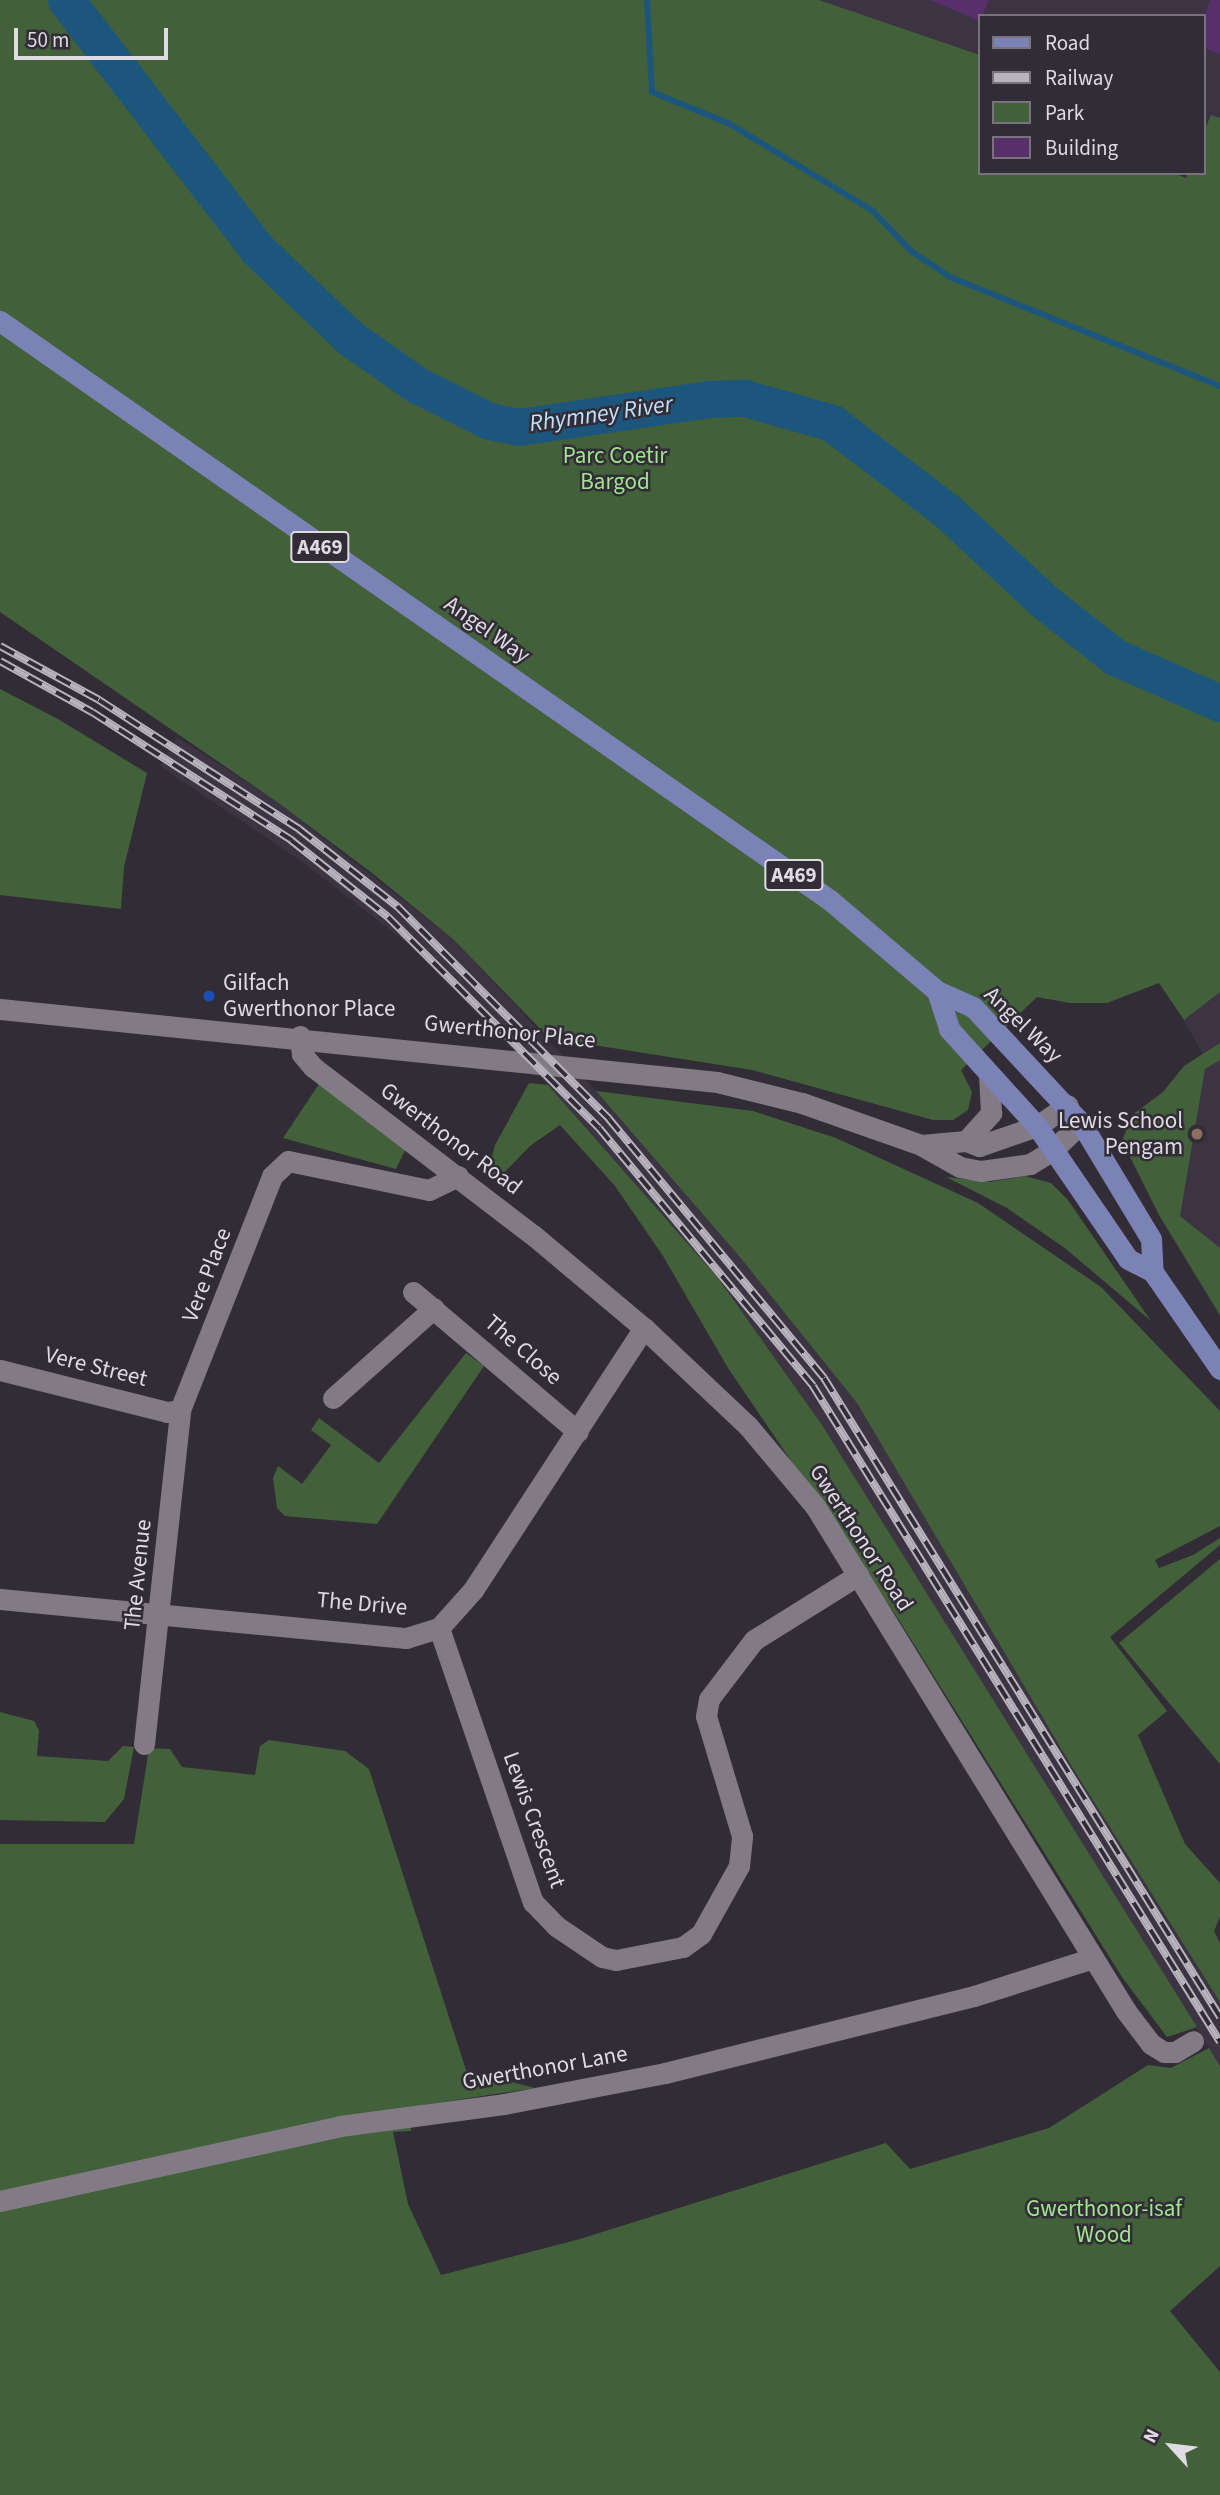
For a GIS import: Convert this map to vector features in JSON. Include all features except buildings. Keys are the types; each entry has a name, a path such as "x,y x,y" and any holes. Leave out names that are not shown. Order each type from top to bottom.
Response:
{"main road":[{"name":"Angel Way","path":"0,321 831,901 937,991 973,1007 1068,1105"},
{"name":"A469","path":"937,991 949,1029 1037,1126 1128,1259 1153,1272 1220,1369"},
{"name":"A469","path":"1068,1105 1151,1239 1153,1272"}],"street":[{"name":"Gwerthonor Place","path":"0,1009 300,1036 718,1082 802,1103 921,1144 960,1167 981,1171 1030,1164 1054,1150 1081,1124"},
{"name":"Gwerthonor Road","path":"300,1036 302,1055 313,1067 457,1176 644,1328 748,1426 815,1506 1093,1958 1151,2044 1175,2052 1193,2041"},
{"path":"966,1141 991,1113 989,1075"},
{"name":"Gwerthonor Place","path":"921,1144 966,1141 979,1146 1037,1126 1068,1105"},
{"name":"Vere Place","path":"180,1410 272,1177 288,1161 429,1190 457,1176"},
{"name":"The Close","path":"413,1292 578,1432"},
{"path":"333,1398 434,1308"},
{"name":"The Drive","path":"0,1599 406,1638 439,1628 473,1590 644,1328"},
{"name":"Vere Street","path":"0,1370 167,1412 180,1410"},
{"name":"The Avenue","path":"144,1744 161,1614 180,1410"},
{"name":"Lewis Crescent","path":"439,1628 533,1902 556,1926 602,1957 616,1960 683,1947 701,1934 739,1866 741,1836 706,1716 709,1699 754,1640 858,1575"},
{"name":"Gwerthonor Lane","path":"0,2201 340,2126 504,2104 665,2073 974,1996 1093,1958"}],"shaded area":[{"path":"819,0 1220,0 1220,118 1211,115 1206,126 1206,14 978,14 978,54"},
{"path":"177,737 277,802 453,939 596,1091 739,1256 857,1403 1072,1767 1220,2002 1220,2066 822,1425 718,1278 548,1085 407,943 301,861 160,766"},
{"name":"Lewis School Pengam","path":"1220,992 1220,1317 1167,1228 1204,1057 1184,1020"}],"green space":[{"name":"Parc Coetir Bargod","path":"0,0 819,0 978,54 978,175 1179,175 1186,178 1187,175 1206,175 1206,126 1211,115 1220,118 1220,992 1184,1020 1159,983 1107,1003 1070,1003 1037,997 961,1070 972,1092 968,1110 953,1120 933,1120 752,1070 549,1038 453,939 372,873 277,802 0,612"},
{"path":"0,689 58,719 147,773 124,867 121,909 0,895"},
{"path":"1220,1043 1220,1060 1205,1069 1180,1216 1220,1248 1220,1315 1159,1215 1122,1141 1132,1115 1163,1092 1184,1066"},
{"path":"529,1083 548,1085 718,1278 822,1425 1197,2027 1167,2037 1122,1977 895,1614 728,1368 663,1256 615,1186 560,1125 530,1146 496,1181 487,1176 495,1145"},
{"path":"319,1084 407,1146 396,1169 283,1138"},
{"path":"596,1091 753,1111 836,1138 978,1203 1101,1287 1220,1411 1220,1526 1155,1560 1159,1568 1193,1555 1220,1538 1220,1545 1110,1637 1167,1711 1138,1735 1185,1844 1220,1883 1220,1917 1214,1931 1220,1943 1220,2002 1072,1767 857,1403 739,1256"},
{"path":"1025,1176 1051,1183 1068,1200 1151,1321 1066,1249 1007,1208 946,1177 990,1182"},
{"path":"466,1353 484,1366 377,1524 285,1516 277,1508 273,1478 278,1466 302,1484 331,1445 311,1430 319,1418 379,1463"},
{"path":"1220,1559 1220,1764 1119,1643"},
{"path":"0,1712 34,1721 39,1730 37,1756 108,1761 123,1746 134,1747 124,1799 105,1822 0,1820"},
{"name":"Gwerthonor-isaf Wood","path":"269,1740 345,1751 369,1769 466,2070 535,2088 411,2107 411,2131 393,2132 408,2204 441,2275 580,2239 886,2143 910,2169 1049,2128 1148,2065 1171,2068 1209,2048 1220,2066 1220,2266 1170,2311 1220,2372 1220,2495 0,2495 0,1844 134,1844 149,1748 170,1749 182,1767 255,1775 260,1746"}],"waterway":[{"name":"Rhymney River","path":"66,0 257,249 350,338 417,385 489,421 519,427 708,399 745,398 832,423 948,512 1045,602 1115,657 1220,703"},
{"path":"647,0 652,92 730,124 873,211 911,251 950,277 1220,386"}],"railway":[{"path":"0,646 99,700 299,829 397,906 609,1119 824,1378 1220,2017"},
{"path":"0,661 92,712 291,840 388,917 599,1128 813,1386 1220,2042"}],"place":[{"name":"Gilfach Gwerthonor Place","path":"209,996"},
{"name":"Lewis School Pengam","path":"1197,1134"}]}
